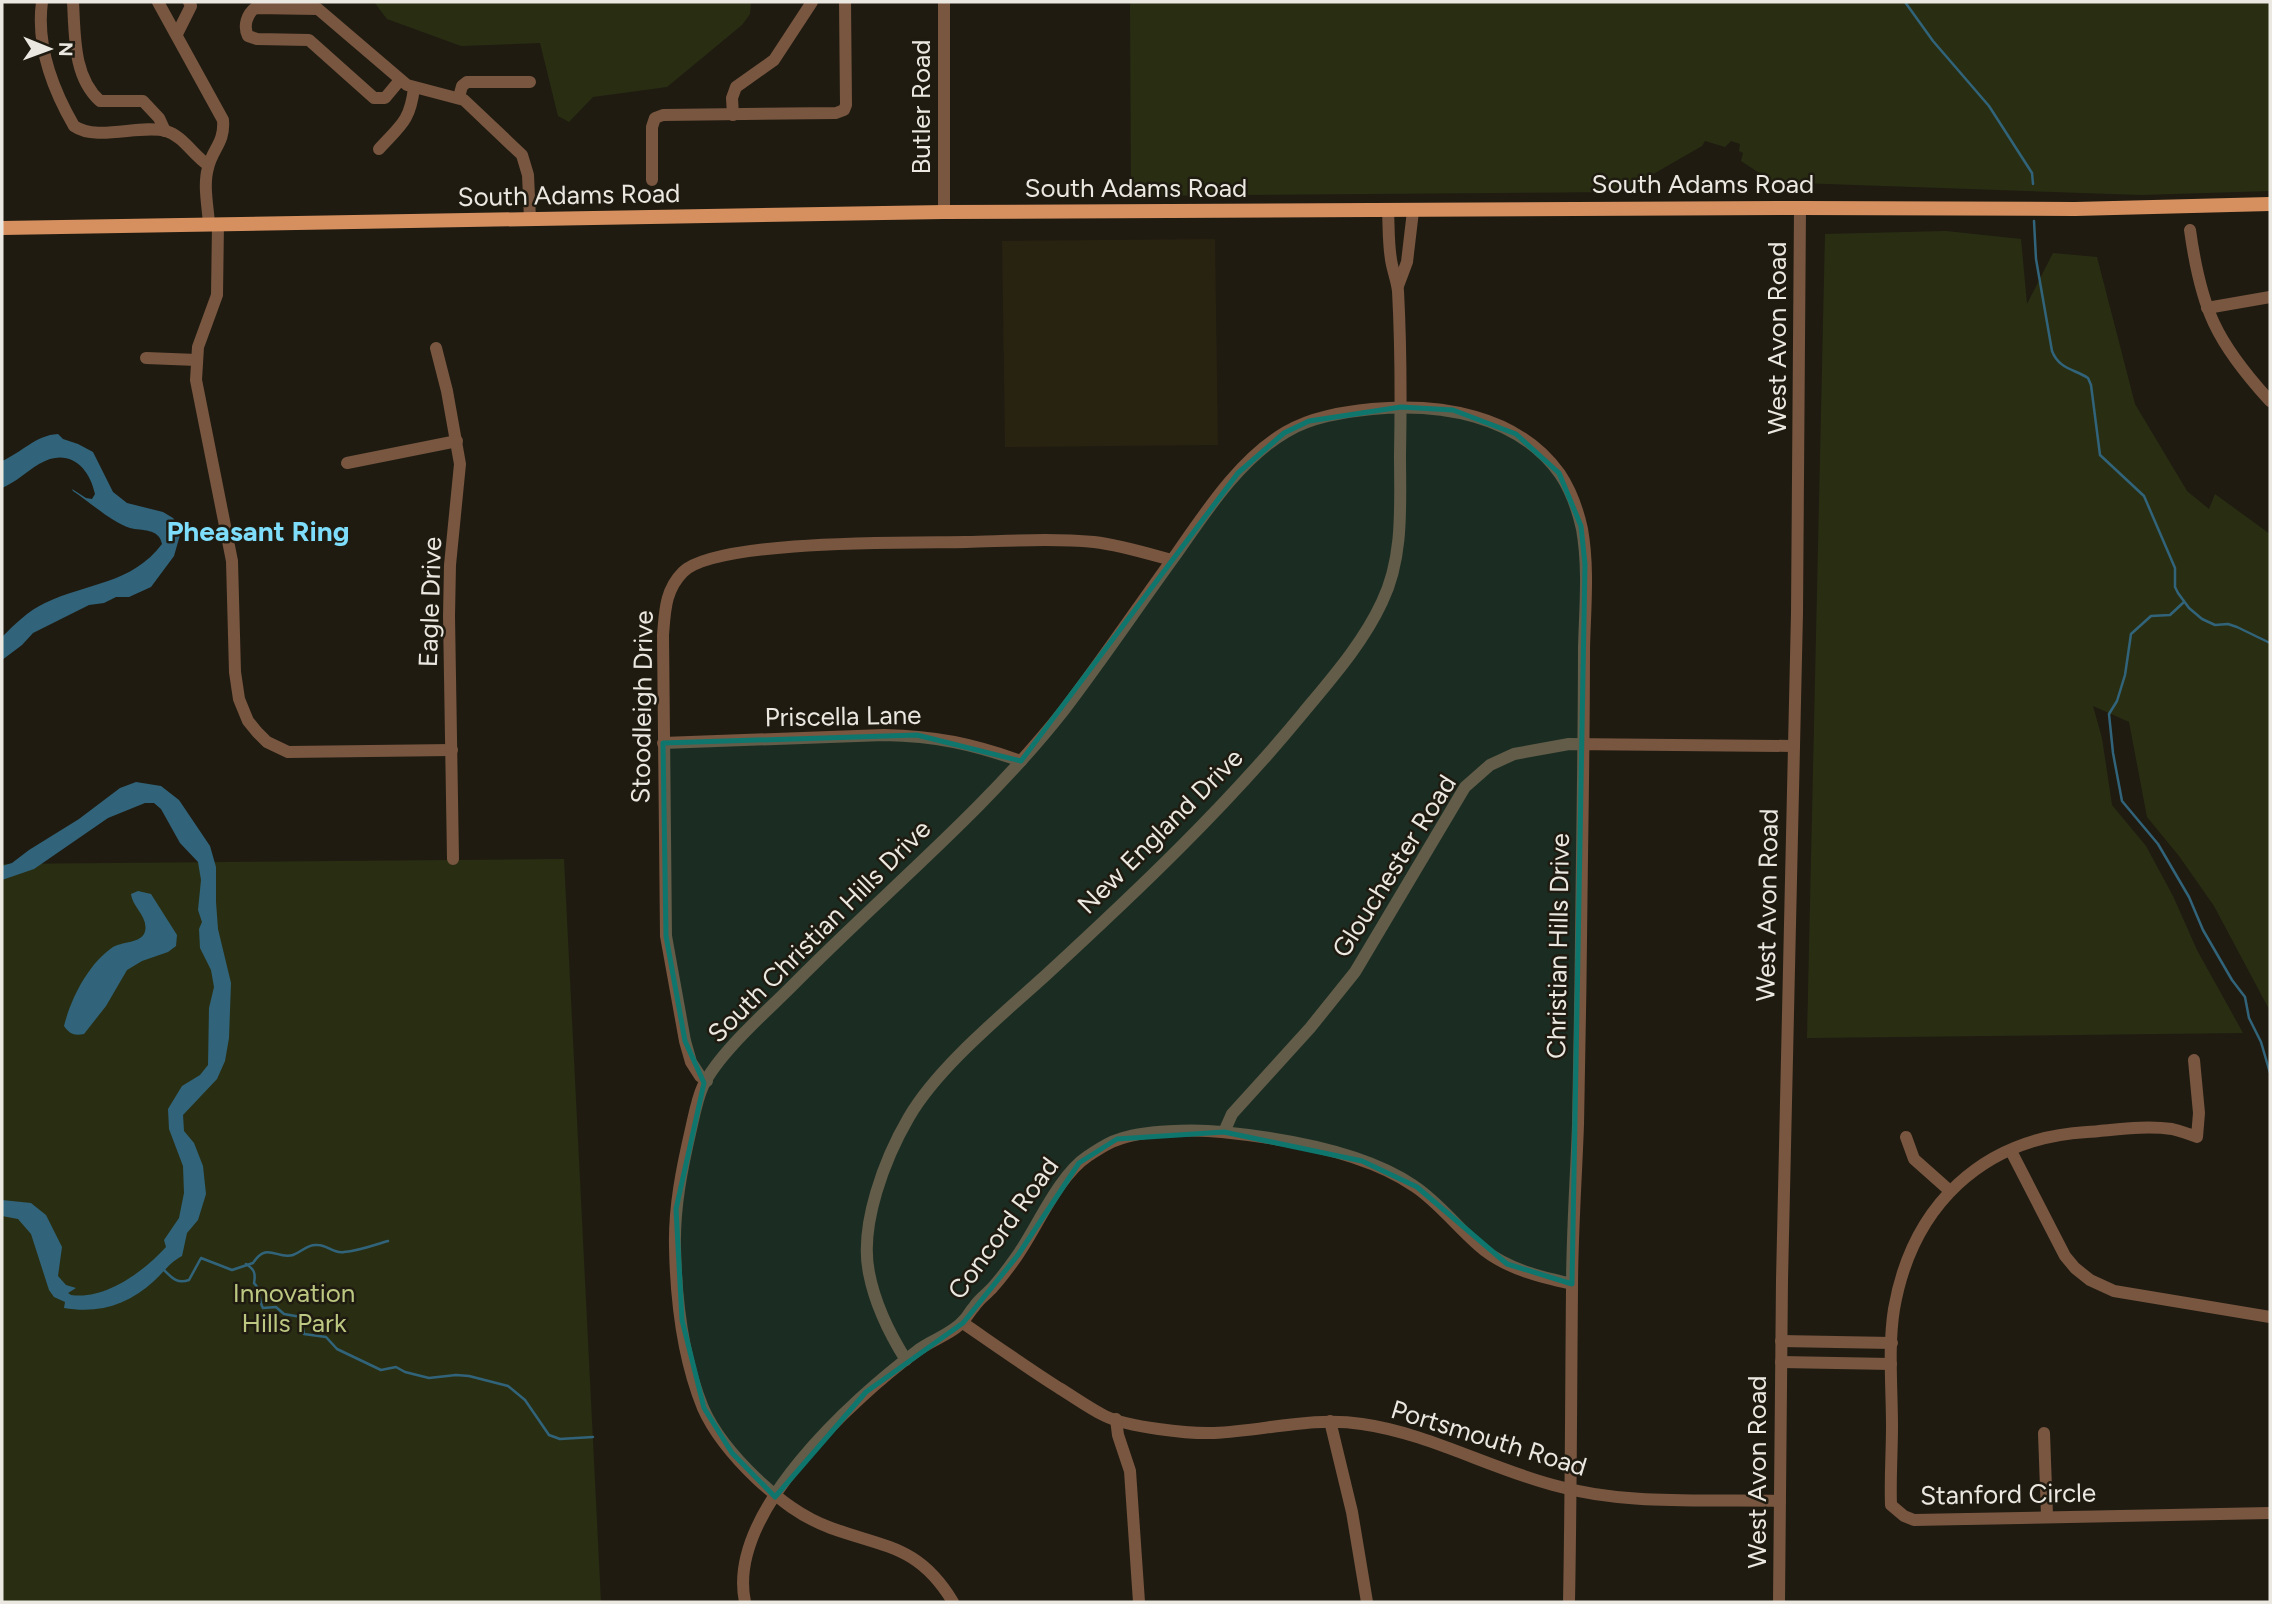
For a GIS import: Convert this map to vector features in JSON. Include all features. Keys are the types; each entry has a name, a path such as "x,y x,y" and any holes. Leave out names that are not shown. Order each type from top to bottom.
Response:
{"main road":[{"name":"South Adams Road","path":"2,228 944,212 2076,209 2270,204"}],"street":[{"path":"42,2 46,67 74,126 89,132 165,131 180,139 208,165"},
{"path":"73,2 78,61 94,95 100,101 143,102 159,118 165,131"},
{"path":"158,2 223,120 221,142 208,165 217,295 198,346 195,380 232,561 235,672 239,699 248,721 267,741 288,752 452,750"},
{"path":"177,34 191,6 189,2"},
{"path":"733,114 732,98 736,87 774,60 812,2"},
{"path":"652,180 652,127 655,118 663,115 836,113 844,110 845,2"},
{"name":"Butler Road","path":"944,2 944,212"},
{"path":"400,80 384,98 374,98 309,40 257,39 248,36 247,18 255,8 318,9 400,80 414,88 459,97 522,155 528,175 530,219"},
{"path":"459,97 462,86 467,82 530,82"},
{"path":"379,149 408,117 414,88"},
{"name":"West Avon Road","path":"1779,1602 1781,1341 1794,746 1800,208"},
{"name":"New England Drive","path":"906,1360 885,1322 876,1298 868,1272 867,1241 873,1205 884,1169 911,1113 968,1047 1160,869 1228,801 1321,692 1365,632 1384,599 1399,534 1401,407 1398,286 1391,263 1388,211"},
{"name":"New England Drive","path":"1398,286 1407,262 1413,211"},
{"path":"2190,230 2197,277 2207,308 2224,345 2270,401"},
{"path":"2207,308 2270,297"},
{"name":"Eagle Drive","path":"436,348 457,441 460,482 450,565 453,859"},
{"path":"146,358 197,360"},
{"name":"South Christian Hills Drive","path":"953,1602 932,1572 912,1556 883,1543 824,1526 796,1512 775,1497 732,1453 704,1408 682,1320 675,1244 676,1209 693,1121 707,1082 720,1062 786,991 989,796 1021,761 1064,710 1204,514 1238,473 1284,433 1309,421 1348,412 1401,407"},
{"name":"Christian Hills Drive","path":"1401,407 1454,410 1487,420 1528,443 1559,473 1571,496 1581,526 1585,564 1584,743 1572,1284 1569,1602"},
{"path":"346,463 457,441"},
{"name":"Stoodleigh Drive","path":"707,1082 691,1062 685,1041 666,936 663,643 667,596 685,570 701,562 767,550 833,544 1045,540 1095,542 1171,560"},
{"name":"Priscella Lane","path":"663,743 917,736 947,739 1021,761"},
{"name":"Glouchester Road","path":"1224,1132 1232,1114 1317,1020 1355,972 1465,787 1490,765 1514,754 1539,748 1584,743 1794,746"},
{"name":"Stanford Circle","path":"2194,1060 2199,1114 2197,1137 2171,1129 2115,1129 2059,1133 2021,1144 1976,1170 1950,1191 1928,1219 1906,1260 1894,1310 1891,1364 1891,1505 1898,1513 1914,1520 2270,1513"},
{"name":"Concord Road","path":"745,1602 742,1590 743,1565 761,1520 775,1497 832,1424 906,1360 963,1322 1018,1255 1079,1163 1117,1139 1181,1131 1224,1132 1293,1142 1390,1171 1417,1187 1485,1250 1507,1265 1528,1274 1572,1284"},
{"path":"1906,1137 1914,1159 1950,1191"},
{"path":"2011,1151 2065,1256 2090,1280 2115,1291 2270,1317"},
{"name":"Portsmouth Road","path":"963,1322 1028,1368 1105,1416 1131,1424 1211,1433 1297,1422 1361,1423 1395,1430 1510,1473 1598,1496 1656,1500 1780,1501"},
{"path":"1781,1341 1892,1343"},
{"path":"1781,1362 1891,1364"},
{"path":"1116,1419 1118,1435 1130,1471 1139,1602"},
{"path":"1330,1421 1352,1512 1367,1602"},
{"path":"2044,1433 2047,1516"}],"highlighted area":[{"path":"1401,407 1453,410 1516,434 1559,473 1581,526 1585,564 1572,1284 1507,1264 1417,1187 1362,1161 1224,1132 1117,1139 1079,1163 1018,1255 963,1323 866,1392 775,1497 732,1453 704,1408 682,1320 676,1209 704,1083 685,1041 666,936 663,743 917,735 1021,761 1238,473 1284,433 1309,421"}],"shaded area":[{"path":"1215,239 1218,445 1005,447 1002,241"}],"green space":[{"path":"374,2 751,2 750,14 742,25 667,87 593,97 569,122 558,116 540,43 461,46 387,19"},
{"path":"1130,2 2270,2 2270,191 2141,195 1773,182 1741,161 1743,153 1739,151 1740,144 1731,141 1725,147 1705,141 1702,146 1622,192 1131,196"},
{"path":"1946,231 2021,239 2027,304 2053,253 2097,257 2135,404 2187,491 2209,509 2215,494 2270,534 2270,1011 2214,906 2179,856 2147,817 2129,722 2093,706 2102,738 2112,805 2146,846 2173,896 2197,950 2243,1033 1807,1038 1825,234"},
{"name":"Innovation Hills Park","path":"564,859 601,1602 2,1602 2,864"}],"water":[{"path":"58,434 63,439 93,452 113,492 127,503 163,512 173,518 179,526 180,535 174,556 151,587 129,597 116,597 104,603 89,605 33,633 2,660 2,637 27,614 61,596 123,575 150,557 162,544 154,533 123,525 73,491 72,489 92,499 95,494 82,467 67,458 49,459 2,488 2,461 36,441"},
{"path":"136,782 161,786 179,800 210,846 216,867 218,929 231,983 229,1038 225,1061 217,1079 183,1115 184,1131 194,1143 203,1166 206,1194 198,1220 187,1233 182,1256 144,1289 123,1302 101,1308 77,1310 64,1308 65,1302 54,1297 49,1290 31,1234 18,1219 2,1216 2,1200 31,1203 46,1215 62,1247 58,1276 66,1285 76,1288 68,1293 71,1295 98,1293 123,1282 166,1247 164,1240 179,1218 184,1193 183,1166 169,1129 168,1109 182,1086 200,1075 208,1065 209,1008 214,987 211,970 200,948 199,929 202,922 198,910 201,880 198,862 180,843 161,809 154,803 145,803 108,818 34,869 2,880 2,866 12,863 79,819 120,788"},
{"path":"138,891 151,894 177,935 176,946 127,970 106,1006 84,1034 72,1034 64,1026 71,1004 96,962 116,945 138,939 144,934 145,923 131,894"}],"waterway":[{"path":"1905,2 1933,41 1989,106 2032,173 2033,184"},
{"path":"2034,221 2036,259 2052,351 2059,362 2088,378 2100,455 2144,496 2175,568 2175,587 2189,608 2215,625 2228,624 2270,643"},
{"path":"2184,602 2170,615 2151,616 2131,634 2125,675 2117,701 2109,714 2113,753 2122,801 2158,844 2189,897 2203,930 2245,997 2249,1018 2261,1042 2270,1073"},
{"path":"164,1270 175,1280 185,1281 189,1280 201,1258 232,1270 253,1263 263,1253 268,1252 287,1256 318,1245 344,1252 388,1241"},
{"path":"246,1264 254,1272 254,1283 263,1308 276,1307 284,1314 301,1317 304,1334 326,1337 337,1349 381,1370 396,1367 429,1378 469,1376 508,1386 525,1400 549,1435 560,1439 593,1437"}],"district":[{"name":"Pheasant Ring","path":"258,531"}]}
